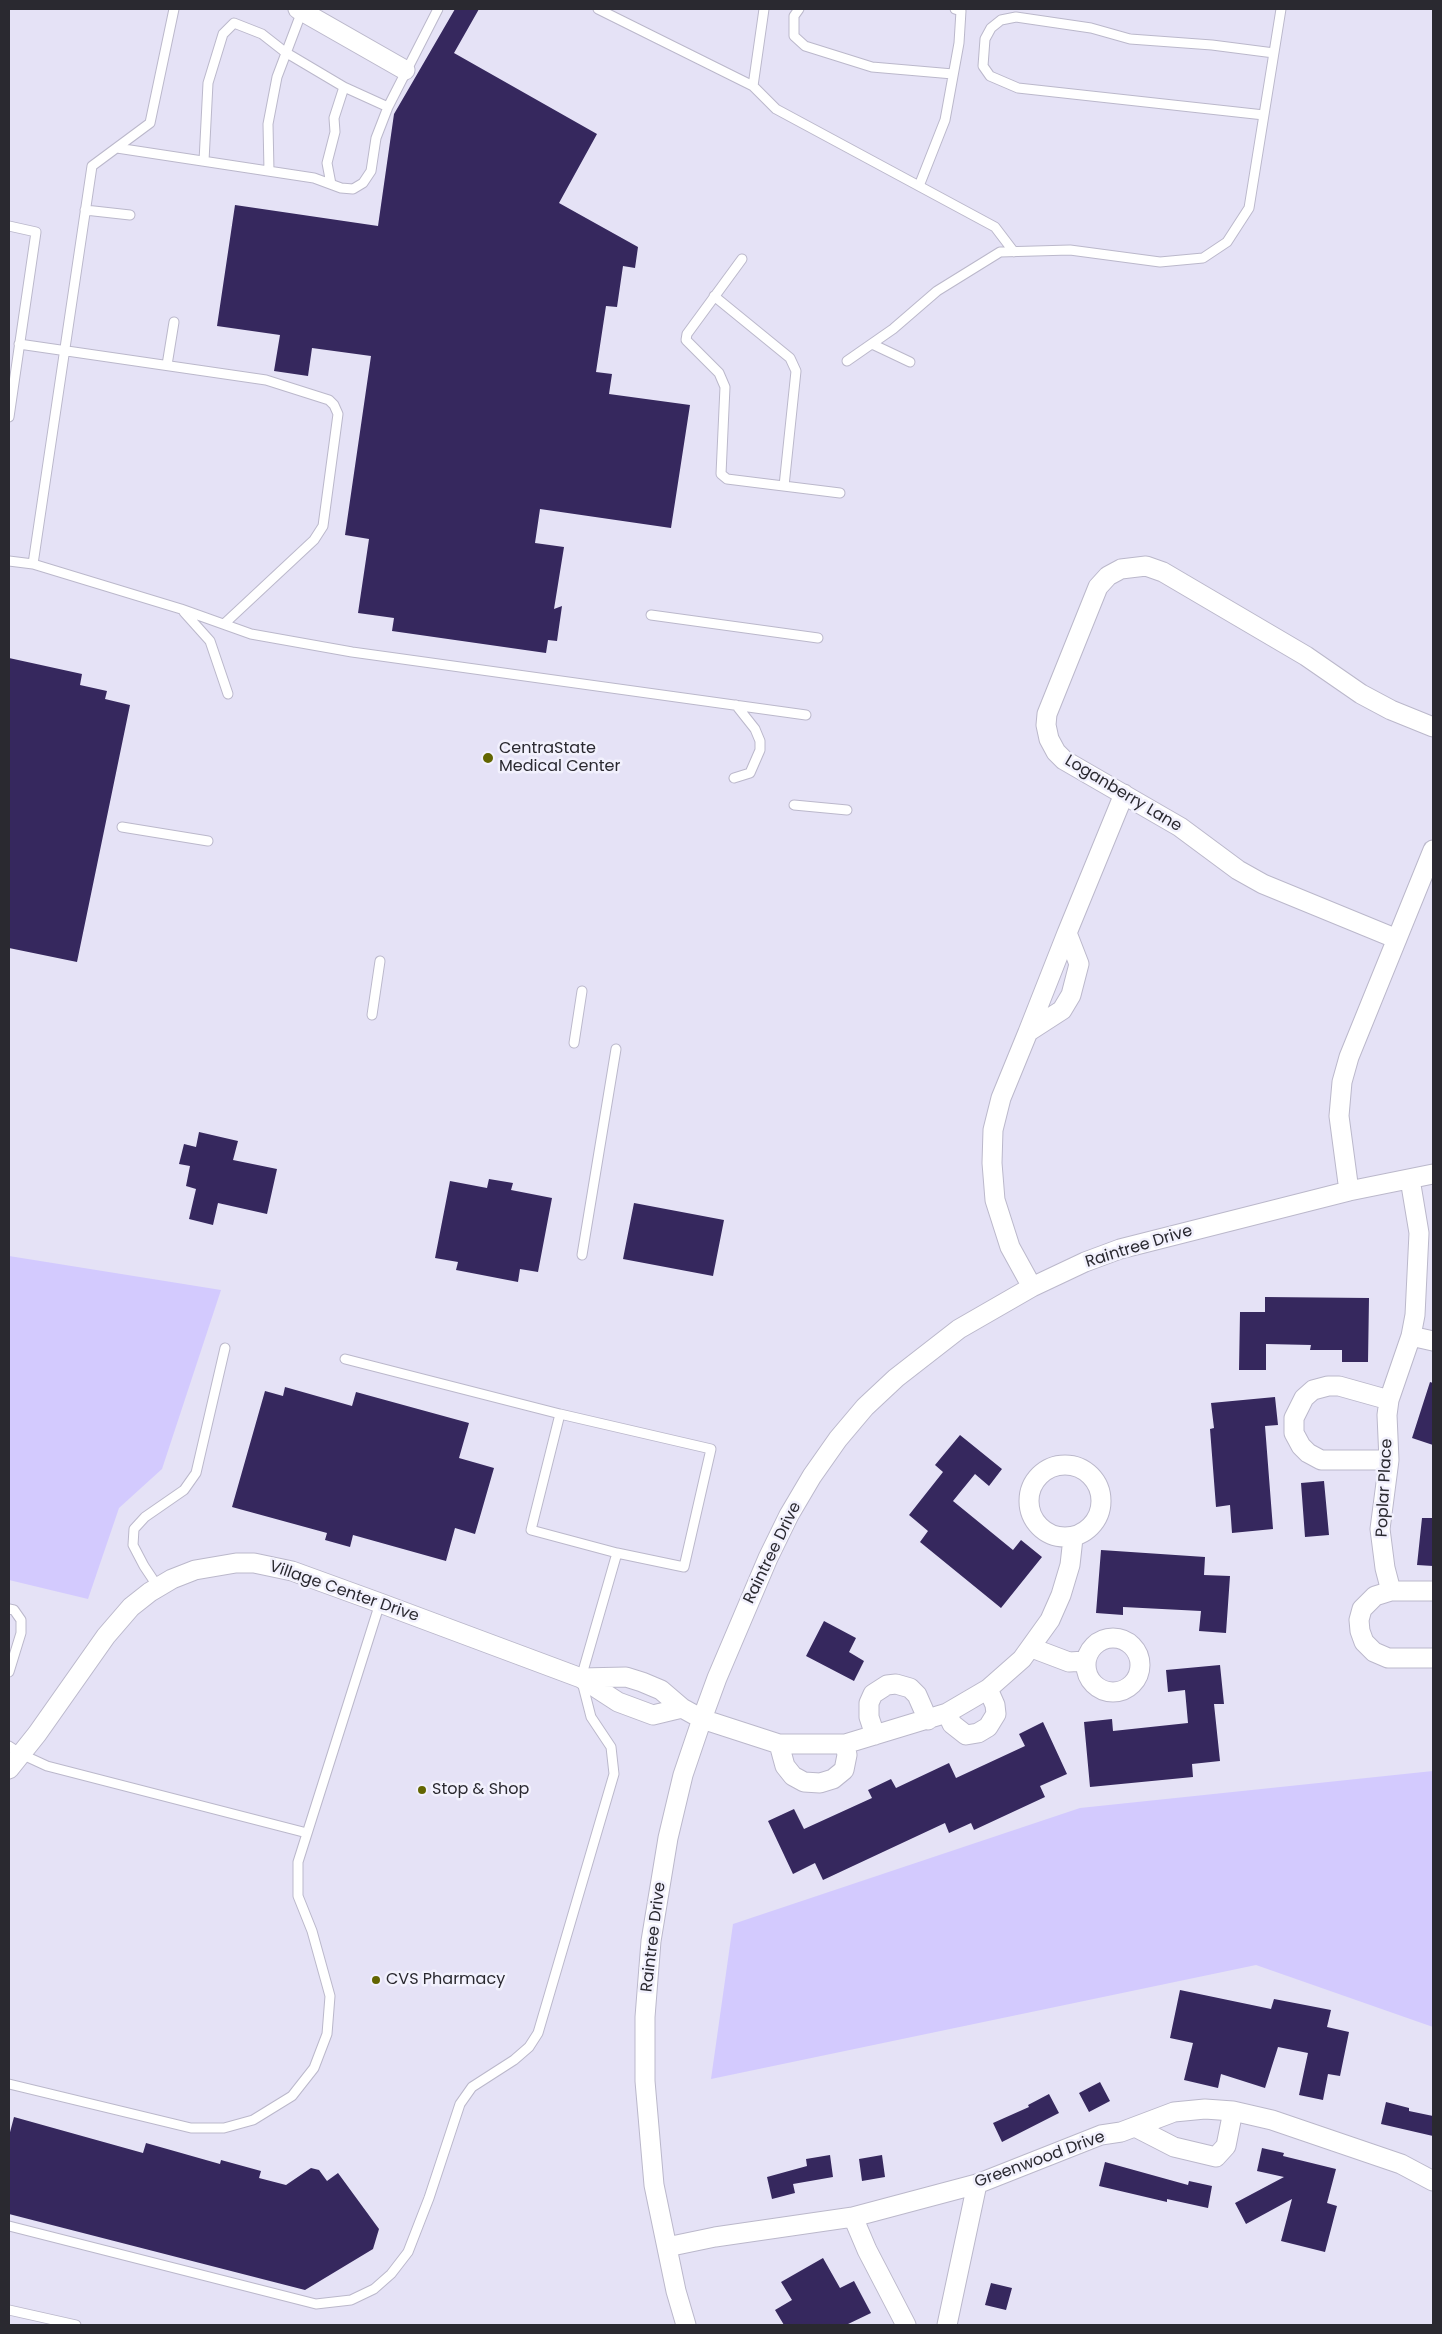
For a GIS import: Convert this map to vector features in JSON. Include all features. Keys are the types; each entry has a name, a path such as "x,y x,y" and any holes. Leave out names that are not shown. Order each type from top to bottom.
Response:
{"street":[{"path":"300,10 405,70"},
{"name":"Loganberry Lane","path":"1397,939 1263,884 1238,870 1180,828 1064,760 1056,752 1049,739 1046,725 1047,714 1098,587 1108,576 1121,569 1135,565 1146,566 1163,572 1306,656 1361,694 1391,710 1433,727"},
{"path":"1032,1287 1005,1235 995,1200 992,1163 993,1130 1001,1098 1124,794"},
{"path":"1349,1191 1339,1123 1342,1082 1349,1057 1433,850"},
{"path":"1028,1032 1062,1010 1071,995 1079,964 1067,933"},
{"name":"Raintree Drive","path":"686,2325 676,2292 654,2185 646,2081 645,2017 651,1942 668,1838 683,1775 702,1718 768,1558 802,1492 838,1439 865,1407 896,1378 935,1346 960,1329 1032,1287 1085,1262 1120,1249 1349,1191 1433,1174"},
{"name":"Poplar Place","path":"1391,1591 1385,1568 1380,1529 1389,1460 1387,1415 1389,1400 1411,1336 1415,1315 1419,1233 1410,1179"},
{"path":"1411,1336 1433,1341"},
{"path":"1389,1400 1339,1386 1328,1386 1313,1390 1304,1398 1294,1418 1294,1432 1301,1446 1308,1453 1321,1460 1389,1460"},
{"name":"Village Center Drive","path":"581,1678 626,1677 661,1690 682,1708 702,1718 779,1744 845,1744 946,1713 988,1689 1022,1660 1050,1620 1061,1595 1070,1565 1073,1538"},
{"name":"Village Center Drive","path":"9,1769 15,1750 131,1608 158,1587 196,1570 217,1565 254,1563 292,1571 581,1678 618,1702 653,1714 682,1708"},
{"path":"1433,1591 1391,1591 1375,1596 1362,1609 1359,1620 1364,1642 1374,1652 1388,1658 1433,1658"},
{"path":"1032,1648 1069,1662 1086,1661"},
{"path":"875,1735 869,1717 869,1702 873,1694 887,1685 896,1684 910,1688 917,1695 928,1720"},
{"path":"946,1713 952,1724 966,1735 978,1733 988,1727 996,1714 995,1705 988,1689"},
{"path":"779,1744 785,1766 793,1776 804,1782 820,1783 833,1779 844,1770 847,1755 845,1744"},
{"name":"Greenwood Drive","path":"667,2247 716,2237 853,2217 977,2184 1101,2135 1135,2127 1174,2112 1205,2109 1272,2120 1401,2164 1433,2181"},
{"path":"1135,2127 1174,2147 1216,2157 1226,2146 1232,2112"},
{"path":"947,2325 977,2184"},
{"path":"853,2217 867,2250 906,2325"}],"lane":[{"path":"33,564 92,166 150,123 174,9"},
{"path":"117,148 314,178 341,188 353,188 363,183 371,171 376,138 388,107 405,70 438,9"},
{"path":"598,9 753,86 776,109 995,227 1014,252"},
{"path":"753,86 764,9"},
{"path":"799,9 794,16 794,36 805,46 872,67 953,74"},
{"path":"920,186 944,120 953,74 961,12 955,9"},
{"path":"847,362 893,329 937,291 1000,252 1070,250 1160,262 1203,258 1228,242 1249,208 1281,9"},
{"path":"269,171 268,124 277,77 300,10"},
{"path":"1264,116 1018,88 990,76 983,66 985,39 990,28 1002,20 1016,17 1091,28 1130,39 1212,45 1274,53"},
{"path":"204,161 208,83 223,34 234,23 262,34 285,52 344,87 388,107"},
{"path":"330,184 327,163 334,132 334,118 344,87"},
{"path":"86,210 130,215"},
{"path":"9,226 36,232 9,417"},
{"path":"742,259 688,330 686,340 719,373 726,387 721,474 727,480 840,493"},
{"path":"714,296 790,358 796,371 784,486"},
{"path":"167,365 174,322"},
{"path":"19,344 63,352 266,380 329,400 338,414 324,526 314,540 224,624"},
{"path":"872,344 910,362"},
{"path":"9,561 33,564 181,609 252,634 352,652 806,715"},
{"path":"181,609 210,642 228,694"},
{"path":"651,615 818,638"},
{"path":"734,778 750,772 757,760 760,741 748,718 736,705"},
{"path":"794,806 847,810"},
{"path":"122,827 208,841"},
{"path":"372,1014 380,961"},
{"path":"574,1043 582,991"},
{"path":"582,1255 616,1049"},
{"path":"158,1587 133,1545 134,1529 145,1517 184,1490 196,1473 225,1348"},
{"path":"345,1359 560,1414 711,1449 684,1567 617,1553 531,1530 560,1414"},
{"path":"9,2226 316,2304 351,2300 374,2289 391,2274 408,2252 426,2207 460,2104 472,2087 514,2060 529,2047 538,2033 614,1774 611,1747 591,1717 581,1678 617,1553"},
{"path":"9,2084 191,2128 224,2128 254,2120 292,2096 314,2068 327,2034 330,1996 315,1939 298,1896 298,1862 380,1603"},
{"path":"9,1609 14,1610 21,1620 21,1633 9,1672"},
{"path":"15,1750 47,1766 307,1833"},
{"path":"9,2310 60,2323 76,2325"}],"shaded area":[{"path":"9,1256 221,1290 162,1469 119,1508 88,1599 9,1580"},
{"path":"1433,1771 1433,2027 1256,1965 711,2079 733,1924 1080,1808"}],"building":[{"path":"455,9 479,9 454,53 597,134 559,203 638,247 635,268 623,266 617,307 606,306 596,372 612,374 609,394 690,405 671,528 540,509 535,543 564,547 554,609 562,606 557,641 548,640 546,653 392,631 394,618 358,613 369,539 345,535 371,356 312,348 308,376 274,371 280,335 217,326 235,205 378,226 394,114"},
{"path":"9,658 82,674 80,685 107,691 105,699 130,705 77,962 9,948"},
{"path":"199,1132 238,1141 233,1160 277,1169 267,1214 218,1203 213,1225 189,1219 196,1189 186,1186 190,1166 179,1164 184,1144 196,1147"},
{"path":"489,1179 513,1183 511,1190 552,1198 538,1272 520,1269 518,1282 456,1270 458,1262 435,1258 450,1181 487,1188"},
{"path":"634,1203 724,1220 713,1276 623,1259"},
{"path":"1265,1297 1369,1298 1368,1362 1342,1362 1342,1350 1310,1350 1311,1345 1266,1344 1266,1370 1239,1370 1240,1312 1265,1312"},
{"path":"1430,1382 1433,1383 1433,1445 1412,1438"},
{"path":"285,1387 352,1406 356,1392 469,1423 459,1458 494,1468 475,1534 455,1528 446,1561 353,1535 350,1547 325,1540 327,1533 232,1507 265,1391 283,1396"},
{"path":"1275,1397 1278,1425 1265,1426 1273,1529 1232,1533 1230,1505 1216,1507 1210,1429 1214,1428 1211,1403"},
{"path":"960,1435 1002,1469 989,1486 975,1474 953,1501 1013,1550 1021,1540 1042,1557 1001,1608 920,1542 928,1531 909,1515 943,1472 935,1465"},
{"path":"1324,1481 1329,1535 1305,1537 1301,1483"},
{"path":"1422,1518 1433,1518 1433,1566 1417,1565"},
{"path":"1101,1550 1205,1557 1204,1575 1230,1576 1226,1633 1199,1631 1201,1611 1123,1607 1123,1615 1096,1613"},
{"path":"824,1621 856,1638 849,1652 864,1661 854,1681 806,1656"},
{"path":"1220,1665 1224,1704 1214,1704 1220,1761 1192,1764 1193,1777 1090,1787 1084,1722 1112,1719 1113,1731 1188,1723 1185,1690 1168,1692 1166,1670"},
{"path":"1043,1722 1067,1774 1040,1786 1045,1797 974,1830 971,1823 949,1833 945,1823 823,1880 815,1863 793,1874 768,1821 794,1809 804,1829 872,1798 868,1790 891,1779 896,1788 949,1763 956,1778 1025,1746 1019,1734"},
{"path":"1180,1990 1271,2009 1274,1999 1331,2010 1327,2027 1349,2032 1340,2076 1328,2074 1323,2100 1299,2095 1308,2053 1278,2047 1265,2088 1221,2074 1218,2088 1184,2080 1193,2043 1170,2038"},
{"path":"1100,2082 1110,2101 1089,2112 1079,2093"},
{"path":"1049,2094 1059,2113 1002,2142 993,2123 1029,2107 1028,2105"},
{"path":"1386,2102 1409,2108 1409,2111 1433,2116 1433,2136 1381,2124"},
{"path":"14,2117 143,2153 146,2143 220,2164 221,2160 261,2171 259,2178 286,2185 311,2168 319,2170 327,2181 338,2173 379,2229 373,2249 305,2290 9,2214 9,2136"},
{"path":"1262,2148 1284,2153 1283,2156 1336,2169 1327,2203 1337,2206 1325,2252 1281,2241 1292,2199 1246,2224 1235,2203 1284,2177 1257,2171"},
{"path":"830,2155 833,2177 793,2184 795,2193 772,2199 767,2177 807,2166 806,2159"},
{"path":"882,2155 885,2177 862,2181 859,2159"},
{"path":"1105,2162 1188,2185 1189,2181 1212,2186 1208,2208 1167,2199 1167,2202 1099,2186"},
{"path":"823,2258 840,2288 854,2281 871,2313 846,2325 784,2325 775,2310 792,2300 781,2282"},
{"path":"991,2283 1012,2288 1006,2310 985,2305"}],"place":[{"name":"CentraState Medical Center","path":"488,758"},
{"name":"Stop & Shop","path":"422,1790"},
{"name":"CVS Pharmacy","path":"376,1980"}]}
